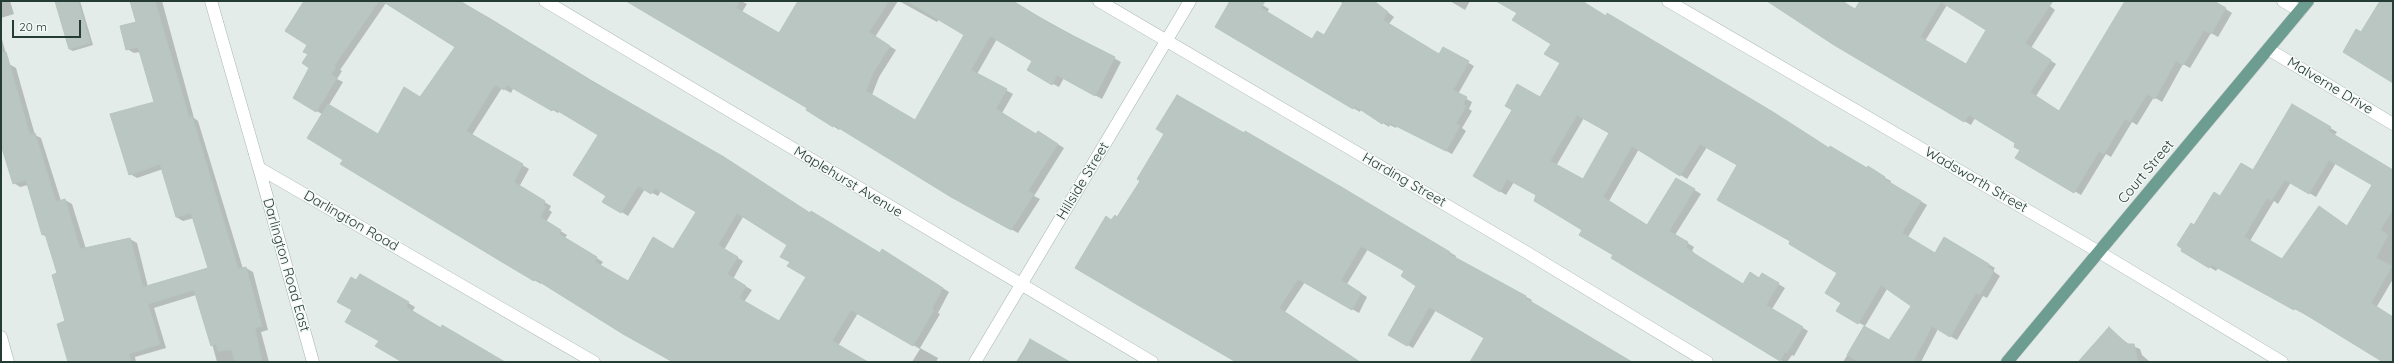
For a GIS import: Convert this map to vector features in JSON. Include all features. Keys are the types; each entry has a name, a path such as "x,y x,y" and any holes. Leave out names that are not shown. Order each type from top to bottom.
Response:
{"main road":[{"name":"Court Street","path":"2007,362 2308,1"}],"street":[{"path":"211,1 259,168"},
{"name":"Maplehurst Avenue","path":"545,1 1152,362"},
{"name":"Harding Street","path":"1099,1 1526,252 1707,362"},
{"name":"Hillside Street","path":"975,362 1190,1"},
{"name":"Wadsworth Street","path":"1668,1 2099,252 2282,362"},
{"path":"2283,1 2300,11"},
{"name":"Malverne Drive","path":"2268,49 2393,124"},
{"name":"Darlington Road East","path":"259,168 313,362"},
{"name":"Darlington Road","path":"259,168 594,362"},
{"path":"1,337 8,362"}],"building":[{"path":"55,1 78,1 90,43 69,49"},
{"path":"130,1 155,1 189,117 192,116 238,269 246,267 262,326 255,328 262,362 235,362 232,350 218,351 216,344 211,346 194,290 148,304 160,344 129,354 131,362 68,362 57,324 65,321 52,275 57,273 45,234 42,235 26,180 13,184 1,145 1,53 6,52 30,135 35,133 56,202 65,199 80,249 130,238 143,287 208,268 191,213 176,217 160,164 129,175 110,114 154,102 138,47 126,50 120,26 136,22"},
{"path":"304,1 379,1 334,66 336,67 331,74 337,78 316,112 293,98 309,68 302,63 308,54 303,52 307,45 285,31"},
{"path":"382,1 460,1 592,81 724,157 810,213 811,211 880,253 882,249 943,288 932,308 934,310 913,346 851,310 832,341 868,362 673,362 623,334 535,279 534,281 340,164 343,160 307,138 328,104 378,134 404,87 420,97 455,47","holes":["495,85 504,90 507,85 552,111 553,108 598,135 573,175 606,196 602,202 621,213 638,186 651,194 655,188 696,212 673,249 653,237 628,281 595,262 597,257 559,234 561,230 540,217 546,207 543,205 545,201 514,182 523,164 466,131","737,213 787,245 780,257 790,262 787,266 806,277 779,321 739,298 746,286 727,274 738,257 718,245"]},
{"path":"626,1 740,1 736,8 779,33 798,1 889,1 869,32 890,46 873,73 866,91 915,120 964,35 907,1 1013,1 1052,25 1115,57 1095,96 1057,75 1052,85 1027,70 1032,61 990,36 971,70 1007,89 996,109 1036,134 1038,131 1058,144 1028,191 1034,194 1011,230 951,197 834,125 833,127 806,110 807,108"},
{"path":"1230,1 1265,1 1261,8 1312,39 1317,31 1324,35 1344,1 1374,1 1388,12 1383,20 1439,54 1443,47 1469,61 1453,90 1467,97 1463,104 1466,106 1456,124 1460,126 1446,151 1390,123 1389,125 1384,122 1382,124 1355,106 1353,109 1215,27"},
{"path":"1496,1 1582,1 1606,16 1607,13 1773,112 1829,148 1830,146 1867,168 1868,166 1885,177 1884,179 1921,201 1902,233 1935,253 1944,237 1989,264 1987,267 1994,271 1980,295 1976,293 1950,337 1932,326 1913,362 1859,362 1847,355 1864,326 1889,340 1911,306 1881,285 1858,324 1836,311 1841,303 1825,293 1837,273 1789,244 1790,241 1717,200 1737,165 1700,144 1680,176 1632,146 1603,197 1647,225 1676,178 1695,189 1669,231 1688,242 1686,247 1695,254 1743,284 1750,272 1759,278 1762,273 1779,283 1766,305 1803,327 1787,353 1785,352 1780,361 1611,258 1613,255 1579,235 1582,230 1534,201 1536,195 1507,179 1500,192 1473,176 1512,110 1505,106 1517,84 1540,97 1560,63 1544,54 1551,44 1512,20 1517,13","holes":["1577,115 1609,133 1583,179 1550,161"]},
{"path":"1767,1 1842,1 1855,9 1860,1 2053,1 2025,43 2051,60 2030,92 2059,111 2125,1 2214,1 2226,8 2211,34 2204,30 2183,65 2176,61 2155,99 2147,94 2130,122 2125,119 2104,154 2099,151 2074,193 2015,158 2020,150 2014,147 2015,143 1969,115 1964,122 1834,45","holes":["1941,2 1986,30 1966,64 1920,37"]},
{"path":"2380,1 2393,1 2393,83 2343,52 2356,29 2361,32"},
{"path":"1177,95 1244,133 1245,131 1343,188 1450,252 1449,254 1526,296 1525,298 1632,362 1470,362 1484,338 1429,307 1407,346 1388,335 1416,286 1401,276 1404,271 1361,246 1341,280 1361,293 1352,310 1298,279 1279,308 1360,362 1236,362 1136,304 1075,268 1106,216 1111,220 1115,215 1117,217 1140,181 1137,179 1164,134 1156,129"},
{"path":"2292,104 2331,127 2328,131 2393,170 2393,209 2380,230 2388,235 2376,258 2392,266 2371,303 2393,317 2393,362 2383,362 2295,308 2294,310 2212,265 2209,268 2181,251 2182,249 2177,245 2191,223 2194,225 2214,192 2220,196 2241,163 2253,170","holes":["2329,160 2372,185 2347,226 2319,206 2282,259 2244,237 2267,198 2271,201 2285,180 2309,194"]},
{"path":"360,274 409,302 406,307 441,328 442,325 505,362 402,362 375,346 379,341 345,322 352,310 337,302 351,277 356,280"},
{"path":"2109,327 2127,344 2134,344 2138,362 2078,362"},
{"path":"1030,339 1070,362 1018,362"}]}
